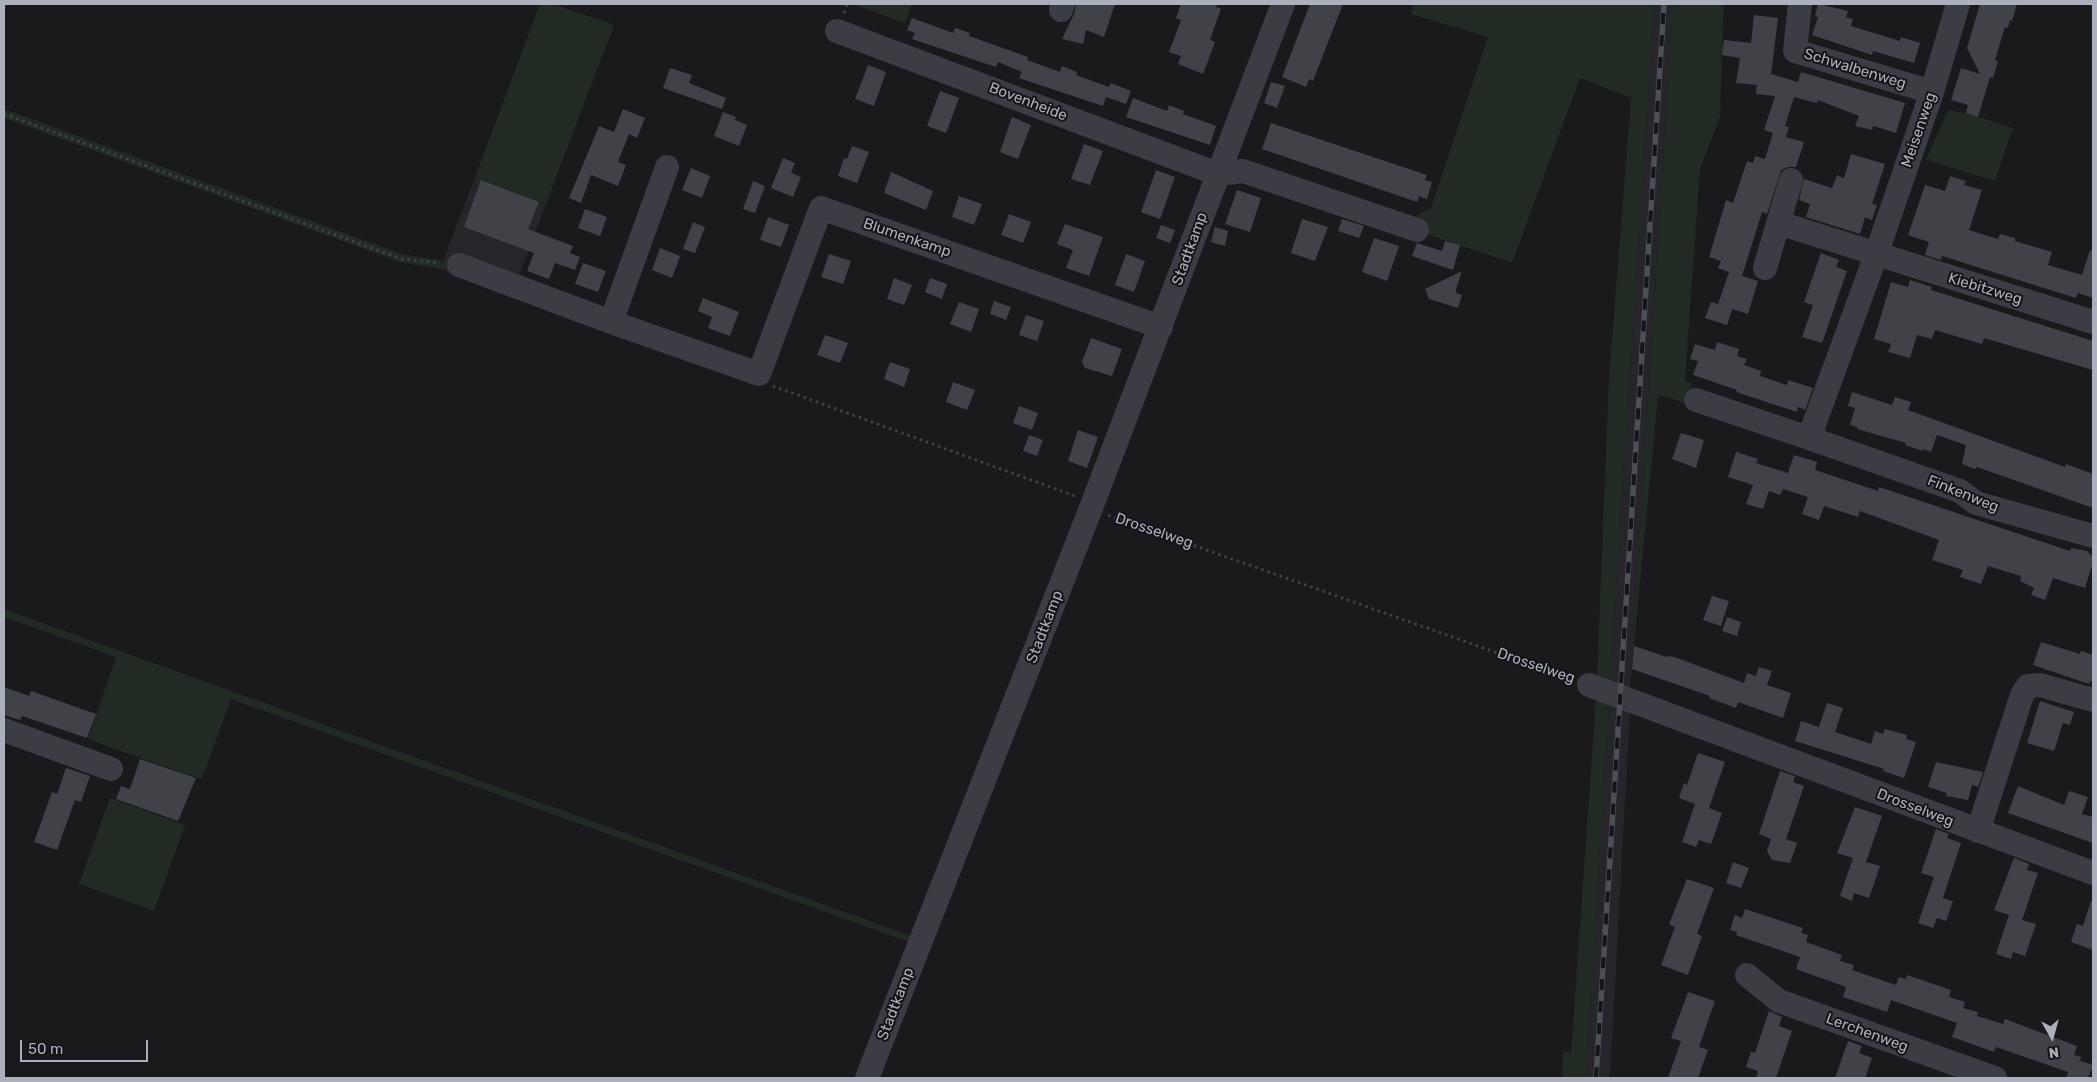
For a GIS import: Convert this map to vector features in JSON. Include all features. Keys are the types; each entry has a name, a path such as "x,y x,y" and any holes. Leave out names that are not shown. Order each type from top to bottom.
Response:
{"street":[{"name":"Stadtkamp","path":"867,1078 1091,508 1284,4"},
{"name":"Schwalbenweg","path":"1800,4 1795,50 1932,92"},
{"name":"Meisenweg","path":"1809,438 1876,255 1932,92 1958,4"},
{"name":"Bovenheide","path":"837,31 1218,174"},
{"path":"611,322 667,167"},
{"path":"1218,174 1243,171 1417,230"},
{"path":"1765,268 1791,180"},
{"name":"Blumenkamp","path":"759,374 821,208 1161,327"},
{"path":"1779,223 1876,255"},
{"name":"Kiebitzweg","path":"1876,255 2093,322"},
{"path":"459,265 611,322 759,374"},
{"path":"1696,400 1809,438"},
{"name":"Finkenweg","path":"1809,438 1960,491 1976,503 2093,536"},
{"name":"Drosselweg","path":"1589,685 1978,832 2093,873"},
{"path":"1978,832 2022,695 2028,686 2040,685 2093,700"},
{"path":"4,730 111,769"},
{"name":"Lerchenweg","path":"1747,975 1779,1001 1995,1078"}],"path":[{"path":"4,114 402,259 459,265"},
{"path":"759,374 772,385 1082,499 1091,508"},
{"name":"Drosselweg","path":"1091,508 1589,685"}],"shaded area":[{"path":"540,4 554,4 614,25 546,204 475,177"},
{"path":"852,4 912,4 905,23"},
{"path":"1414,4 1654,4 1610,681 1597,676 1609,377 1631,98 1580,78 1512,263 1427,234 1429,227 1408,220 1431,208 1488,37 1411,14"},
{"path":"1654,4 1673,4 1630,688 1610,681"},
{"path":"1673,4 1724,4 1720,116 1700,170 1685,381 1692,383 1686,403 1658,395 1630,688"},
{"path":"4,109 402,254 443,261 440,269 400,262 4,118"},
{"path":"1948,110 1966,113 2013,128 1995,181 1926,160"},
{"path":"475,177 546,204 512,294 440,269"},
{"path":"4,609 914,937 912,943 231,699 202,779 126,753 88,739 116,657 4,617"},
{"path":"1596,698 1609,703 1586,1078 1562,1078 1563,1050 1571,1053"},
{"path":"1609,703 1630,710 1610,1078 1586,1078"},
{"path":"110,798 185,825 154,911 79,884"}],"building":[{"path":"1076,4 1115,4 1104,37 1086,30 1083,44 1062,39 1074,14"},
{"path":"1181,4 1218,4 1216,7 1221,9 1210,40 1215,42 1203,74 1178,64 1181,56 1169,52 1181,20 1176,18"},
{"path":"1310,4 1343,4 1313,81 1309,79 1306,87 1282,77"},
{"path":"1818,4 1848,11 1846,17 1853,19 1851,26 1900,41 1901,37 1920,43 1914,63 1873,51 1872,55 1812,35 1818,17 1815,16"},
{"path":"1980,4 2017,4 2012,21 2010,20 2008,28 2005,27 1995,60 1998,61 1993,78 1990,77 1978,117 1966,113 1968,105 1951,100 1961,68 1980,74 1967,48"},
{"path":"1754,15 1778,18 1771,74 1798,82 1801,72 1905,103 1896,133 1873,126 1872,130 1855,126 1859,116 1818,100 1817,103 1794,97 1785,126 1789,127 1786,137 1804,142 1796,167 1788,167 1781,170 1767,214 1762,212 1742,276 1758,281 1748,314 1732,309 1727,325 1705,318 1711,302 1718,304 1729,272 1718,268 1721,261 1709,257 1726,200 1733,203 1747,161 1753,163 1755,156 1765,159 1773,133 1764,130 1775,96 1756,94 1757,85 1736,83 1740,58 1722,55 1724,40 1751,43"},
{"path":"912,18 953,33 955,28 970,33 969,36 1028,57 1027,60 1060,72 1062,66 1077,72 1076,75 1109,87 1111,83 1131,91 1126,104 1106,97 1103,106 1019,78 1022,72 998,62 996,67 912,39 915,33 907,30"},
{"path":"868,65 886,72 874,106 855,99"},
{"path":"670,68 692,75 689,83 726,98 722,109 663,88"},
{"path":"1271,82 1285,86 1277,108 1264,103"},
{"path":"940,91 959,98 946,133 927,126"},
{"path":"1133,98 1167,111 1169,105 1184,111 1183,114 1216,126 1210,145 1126,117"},
{"path":"623,109 645,118 637,138 629,134 618,162 626,165 618,186 591,175 581,203 569,198 599,126 614,132"},
{"path":"723,112 736,117 735,120 747,125 739,146 714,136"},
{"path":"1012,117 1031,125 1018,159 1000,152"},
{"path":"1271,123 1427,175 1425,180 1432,182 1427,199 1419,196 1417,202 1262,149"},
{"path":"1084,144 1103,151 1090,185 1071,179"},
{"path":"852,146 869,152 857,183 838,176 844,158 847,159"},
{"path":"1851,154 1885,164 1872,204 1877,205 1872,220 1865,217 1860,234 1806,217 1810,204 1799,200 1804,179 1832,188 1837,175 1844,178"},
{"path":"783,158 795,163 791,173 801,177 793,197 771,188"},
{"path":"691,168 710,176 702,198 682,190"},
{"path":"1156,170 1175,177 1160,219 1141,212"},
{"path":"891,172 933,191 926,210 884,193"},
{"path":"1950,176 1966,181 1964,185 1982,190 1969,230 1998,239 2000,234 2015,238 2015,241 2052,252 2048,265 2082,275 2090,250 2093,251 2093,298 2078,293 2076,298 1942,256 1941,260 1925,255 1929,242 1908,235 1925,185 1945,191"},
{"path":"481,180 539,202 528,229 573,246 570,253 580,257 575,270 555,263 549,279 527,271 534,253 464,227"},
{"path":"753,181 765,186 755,213 743,209"},
{"path":"1237,190 1261,198 1250,232 1225,224"},
{"path":"959,196 982,204 974,225 952,217"},
{"path":"585,209 607,217 600,236 578,228"},
{"path":"1009,214 1031,222 1023,243 1001,235"},
{"path":"768,217 789,225 781,247 760,240"},
{"path":"1302,219 1328,227 1315,261 1291,253"},
{"path":"1342,219 1364,226 1359,238 1338,231"},
{"path":"693,222 705,227 695,253 683,249"},
{"path":"1065,224 1103,237 1089,276 1066,268 1073,250 1057,244"},
{"path":"1161,225 1175,230 1170,243 1156,238"},
{"path":"1215,227 1228,231 1225,246 1211,242"},
{"path":"1374,238 1399,246 1387,281 1362,272"},
{"path":"1445,241 1460,245 1453,270 1412,256 1417,243 1442,251"},
{"path":"660,248 680,256 672,278 652,270"},
{"path":"1821,253 1839,260 1836,267 1847,271 1822,343 1802,337 1813,305 1804,302"},
{"path":"829,254 851,261 843,284 821,277"},
{"path":"1126,254 1145,261 1134,292 1115,285"},
{"path":"583,263 606,271 598,292 575,284"},
{"path":"1462,271 1456,289 1456,293 1462,295 1458,308 1429,299 1425,289"},
{"path":"894,278 912,285 904,305 887,299"},
{"path":"930,278 947,284 942,299 925,292"},
{"path":"1910,280 1932,287 1931,290 2093,341 2093,370 1984,338 1982,344 1935,330 1932,339 1917,335 1910,358 1888,352 1891,344 1874,339 1891,282 1908,287"},
{"path":"703,298 739,312 730,336 708,328 712,317 698,311"},
{"path":"994,301 1011,307 1006,320 990,314"},
{"path":"959,302 979,309 971,332 950,324"},
{"path":"1026,315 1044,321 1037,341 1019,335"},
{"path":"825,335 848,343 840,363 817,355"},
{"path":"1091,338 1122,349 1112,376 1085,368 1082,362"},
{"path":"1717,342 1739,349 1737,356 1747,359 1744,365 1761,371 1760,376 1787,385 1788,380 1813,388 1805,410 1798,407 1797,412 1736,392 1737,390 1693,375 1698,361 1690,359 1695,344 1715,350"},
{"path":"890,362 910,369 904,387 884,379"},
{"path":"953,382 975,390 967,410 946,402"},
{"path":"1852,392 1892,405 1895,397 1911,402 1908,410 2065,467 2066,464 2093,474 2093,508 1977,467 1975,469 1962,464 1966,445 1937,435 1931,452 1857,429 1857,427 1850,425 1855,408 1848,406"},
{"path":"1019,406 1038,413 1032,430 1013,423"},
{"path":"1078,430 1098,437 1087,468 1068,461"},
{"path":"1681,433 1704,440 1696,468 1672,459"},
{"path":"1029,435 1043,440 1037,456 1023,451"},
{"path":"1736,452 1758,459 1756,463 1788,473 1794,455 1817,462 1815,470 1878,491 1879,487 2070,551 2071,548 2087,551 2093,557 2093,562 2085,588 2053,578 2045,600 2031,595 2034,588 2020,581 2021,576 1988,566 1981,584 1960,577 1963,570 1932,560 1939,540 1860,511 1858,517 1824,506 1819,520 1802,514 1808,497 1783,489 1780,495 1769,491 1763,509 1746,504 1753,485 1728,477"},
{"path":"1712,596 1729,601 1721,626 1703,620"},
{"path":"1727,617 1741,622 1737,636 1722,631"},
{"path":"2041,642 2080,654 2081,651 2093,655 2093,682 2090,681 2089,684 2033,665"},
{"path":"1634,646 1667,657 1680,659 1744,683 1747,673 1756,676 1759,667 1772,671 1767,685 1791,693 1783,718 1738,702 1736,708 1709,698 1710,696 1632,669"},
{"path":"4,687 29,696 31,691 96,714 87,738 22,716 20,720 4,715"},
{"path":"2040,701 2074,712 2070,725 2063,723 2054,751 2027,743"},
{"path":"1827,703 1843,708 1835,732 1871,744 1875,731 1883,734 1885,729 1907,735 1906,739 1916,742 1904,778 1883,771 1884,769 1795,741 1801,721 1819,727"},
{"path":"1698,753 1725,762 1709,808 1722,813 1711,844 1699,840 1696,847 1682,842 1695,804 1679,798 1684,783 1687,785"},
{"path":"140,759 196,778 178,821 116,799 121,786 130,789"},
{"path":"1936,762 1983,772 1978,787 1972,785 1968,800 1946,796 1947,793 1928,787"},
{"path":"66,768 90,776 81,802 75,800 57,850 34,842 52,792 57,794"},
{"path":"1780,771 1795,776 1793,782 1804,786 1786,839 1797,843 1790,863 1772,860 1767,851 1771,839 1759,834"},
{"path":"2018,786 2064,805 2069,791 2088,797 2082,814 2093,817 2093,843 2008,813"},
{"path":"1855,807 1882,816 1866,862 1880,866 1869,898 1854,893 1852,901 1840,896 1853,858 1837,853"},
{"path":"1936,829 1949,834 1947,838 1961,843 1943,898 1953,901 1946,921 1937,918 1933,928 1918,923 1934,877 1921,873"},
{"path":"2014,858 2029,864 2027,870 2038,873 2022,920 2036,924 2025,956 2013,952 2011,959 1996,954 2009,915 1994,910"},
{"path":"1733,862 1749,868 1741,888 1726,883"},
{"path":"1687,879 1714,888 1697,934 1702,936 1688,975 1661,965 1675,927 1669,924"},
{"path":"2091,901 2093,902 2093,950 2071,942 2077,924 2083,926"},
{"path":"1745,909 1803,928 1801,933 1808,935 1806,942 1842,955 1840,961 1854,965 1852,970 1896,985 1899,977 1906,979 1907,975 1951,990 1949,997 1965,1002 1963,1008 1978,1012 1977,1016 2003,1024 2005,1019 2077,1046 2074,1055 2081,1057 2080,1061 2093,1065 2088,1078 2066,1078 2068,1072 1996,1047 1994,1052 1952,1037 1957,1023 1891,1000 1887,1012 1843,997 1846,987 1796,969 1800,957 1736,935 1737,932 1730,930 1735,915 1742,918"},
{"path":"1688,992 1715,1001 1699,1047 1708,1050 1698,1078 1668,1078 1681,1041 1671,1038"},
{"path":"1769,1011 1782,1017 1779,1026 1792,1031 1776,1078 1756,1078 1758,1071 1746,1067 1751,1052 1755,1053"},
{"path":"1848,1041 1862,1046 1859,1053 1872,1058 1865,1078 1835,1078"}],"railway":[{"path":"1596,1078 1664,4"}]}
